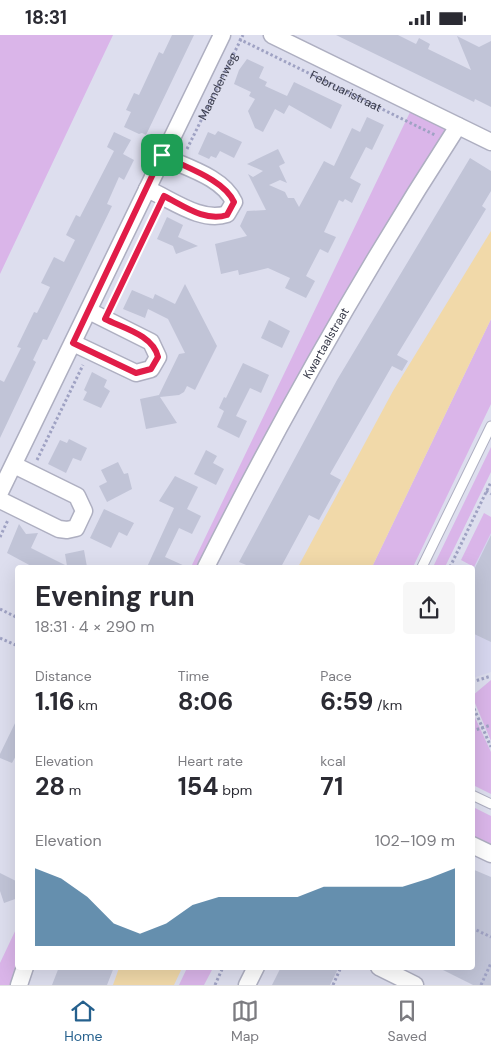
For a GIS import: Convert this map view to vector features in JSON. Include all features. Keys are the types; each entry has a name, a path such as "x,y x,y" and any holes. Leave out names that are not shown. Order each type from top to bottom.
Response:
{"street":[{"name":"Februaristraat","path":"272,35 491,142"},
{"name":"Maandenweg","path":"0,492 89,311 162,155 229,36"},
{"name":"Kwartaalstraat","path":"207,565 273,437 329,337 458,126"},
{"path":"147,189 205,216 216,218 227,215 234,202 230,192 222,185 162,155"},
{"path":"73,343 136,373 151,369 158,357 151,342 89,311"},
{"path":"7,504 59,529 67,530 76,527 84,511 77,496 14,465"},
{"path":"475,846 491,854"},
{"path":"19,985 24,970"},
{"path":"247,985 254,970"},
{"path":"385,970 415,985"}],"lane":[{"path":"423,565 491,426"},
{"path":"475,796 491,804"}],"path":[{"name":"Maandenweg","path":"179,164 243,35"},
{"name":"Februaristraat","path":"229,36 241,40 448,141"},
{"path":"105,319 164,196"},
{"path":"30,474 90,351"},
{"path":"451,565 491,482"},
{"path":"486,491 491,494"},
{"path":"0,537 7,504"},
{"path":"0,609 15,616"},
{"path":"0,638 15,645"},
{"path":"475,681 491,676"},
{"path":"475,711 491,747"},
{"path":"475,730 491,725"},
{"path":"475,929 491,937"},
{"path":"481,985 491,963"},
{"path":"215,985 222,970"},
{"path":"333,985 340,970"}],"shaded area":[{"path":"0,35 113,35 0,274"},
{"path":"104,35 491,35 491,985 0,985 0,247"},
{"path":"412,108 443,125 445,133 199,565 192,565"},
{"path":"491,231 491,319 373,565 299,565 393,391"},
{"path":"491,319 491,404 414,565 373,565"},
{"path":"491,447 491,472 446,565 434,565"},
{"path":"484,513 491,517 491,533 475,565 470,565 461,560"},
{"path":"491,523 491,672 475,677 475,565 470,565"},
{"path":"491,680 491,741 475,703 475,693"},
{"path":"475,717 491,752 491,794 475,786"},
{"path":"475,808 491,816 491,845 475,837"},
{"path":"15,931 15,970 17,970 13,985 0,985 0,963"},
{"path":"118,970 181,970 174,985 113,985"},
{"path":"186,970 212,970 204,985 179,985"}],"building":[{"path":"172,35 194,35 146,135 139,134 124,127 131,112 126,110 134,93 139,95 159,52 163,54"},
{"path":"336,35 398,35 416,44 419,38 430,44 428,49 471,70 457,36 479,47 491,41 491,107 475,99 474,102"},
{"path":"247,59 264,67 259,78 267,82 265,86 287,96 294,82 342,105 331,129 289,105 284,114 275,109 263,132 255,128 248,111 255,99 249,96 251,92 234,84 239,70"},
{"path":"367,117 384,125 372,150 366,147 350,178 361,184 352,203 345,199 343,202 339,200 324,232 336,237 328,253 320,249 306,276 315,281 306,298 285,288 290,278 268,268 239,275 238,270 221,274 215,244 247,236 240,226 247,211 266,210 248,174 253,177 263,171 247,164 278,149 285,163 279,166 287,183 280,180 269,185 285,192 288,198 294,198 299,207 324,161 334,166 352,128 360,132"},
{"path":"218,131 242,142 234,158 220,151 216,158 211,156 209,159 198,154 208,132 215,135"},
{"path":"114,132 131,140 123,154 134,160 124,180 119,177 107,204 112,206 47,340 43,339 33,360 36,362 0,438 0,380 4,382 21,348 17,347 34,312 37,313 50,287 41,283 54,257 64,262 75,240 66,235 76,215 80,217 114,151 107,147"},
{"path":"470,158 491,171 491,191 482,206 486,209 397,355 408,361 402,371 392,366 330,474 341,480 319,520 309,515 282,565 246,565 239,562 337,380"},
{"path":"167,217 183,225 178,237 198,246 176,254 173,246 157,239"},
{"path":"185,284 217,346 195,390 187,386 184,392 179,395 160,397 177,423 146,429 140,399 159,395 179,354 185,353 168,319 148,309 145,318 123,309 132,290 153,299 155,294 175,304"},
{"path":"269,320 290,331 282,348 261,338"},
{"path":"243,363 269,375 261,393 250,388 236,416 247,421 239,438 217,427 224,411 219,408"},
{"path":"92,372 107,380 104,387 110,391 101,408 83,400 87,392 84,390"},
{"path":"69,439 87,448 81,461 73,458 66,473 48,464 60,440 67,443"},
{"path":"206,450 217,456 213,463 224,469 216,485 194,474"},
{"path":"118,462 124,474 128,473 132,489 107,502 99,486 107,482 101,470"},
{"path":"175,476 198,487 187,509 201,516 192,534 179,528 165,557 183,565 148,565 174,508 159,501"},
{"path":"104,509 134,523 127,536 119,532 111,548 90,538"},
{"path":"19,524 26,534 38,533 31,548 65,565 29,565 7,553"},
{"path":"491,535 491,642 475,634 475,568"},
{"path":"84,550 87,565 67,565 65,554"},
{"path":"15,723 15,758 12,763 0,758 0,754"},
{"path":"475,870 491,877 491,985 473,985 443,970 475,970"},
{"path":"0,873 15,880 15,899 4,903 0,891"},
{"path":"58,970 113,970 107,985 52,985"},
{"path":"280,970 338,970 330,985 272,985"}],"route":[{"path":"162,155 222,185 230,192 234,202 227,215 216,218 205,216 164,196 105,319 151,342 156,349 158,357 151,369 143,373 136,373 73,343 162,155"}]}
